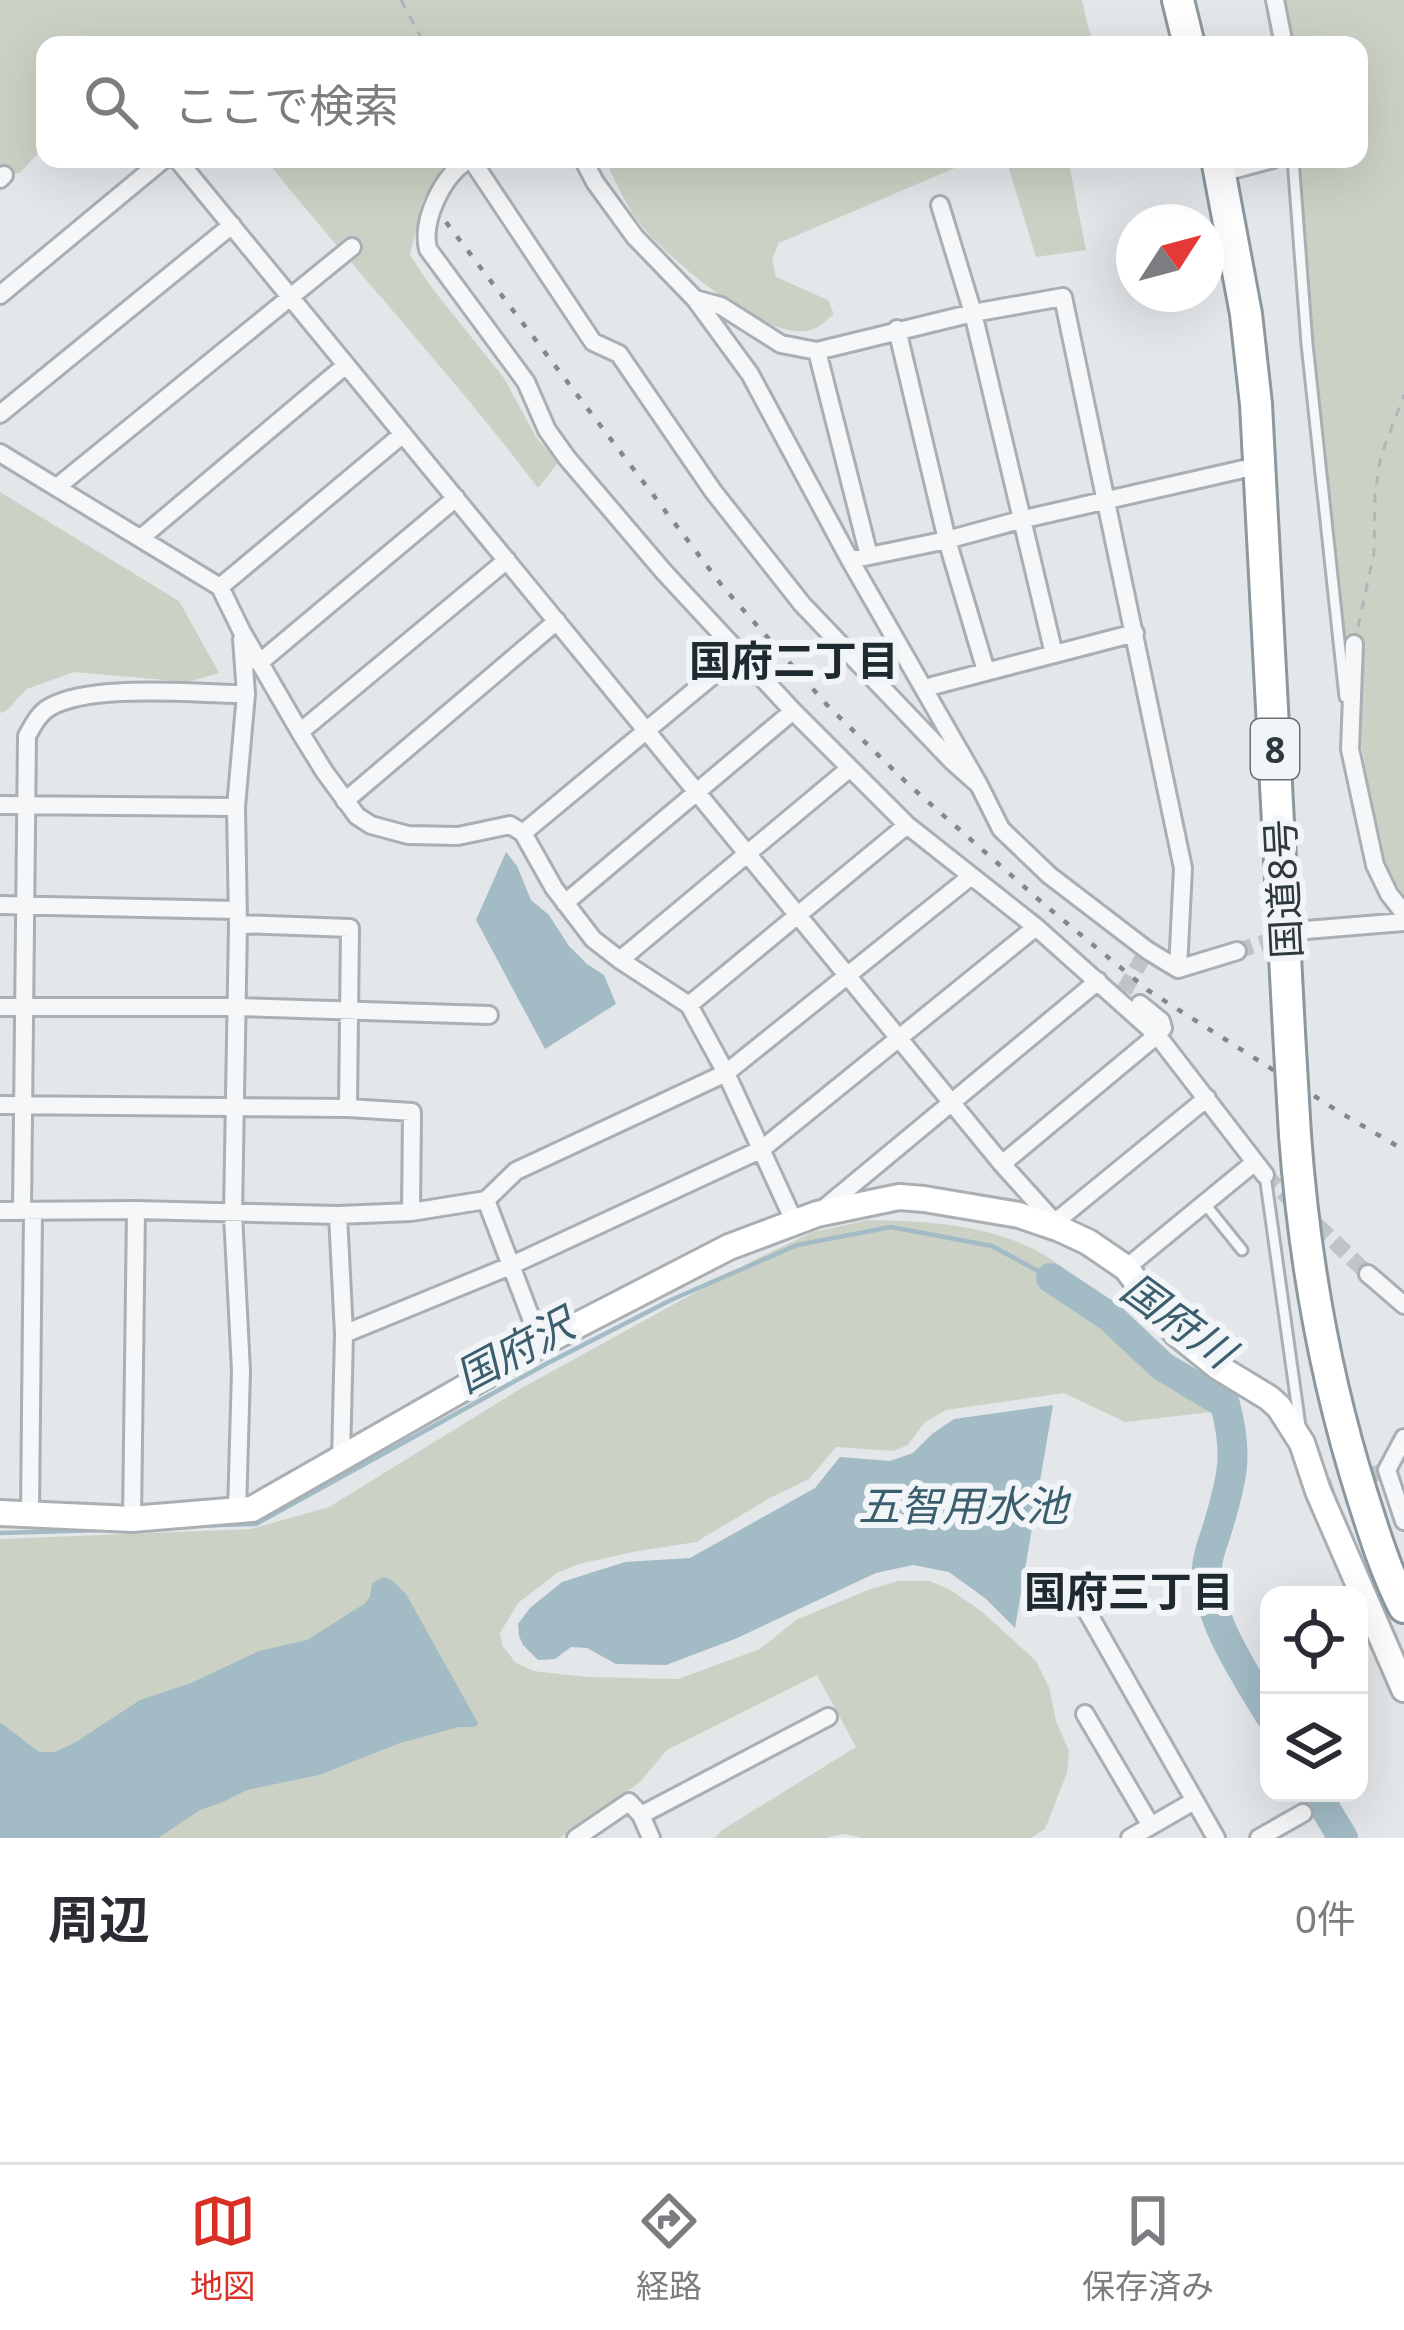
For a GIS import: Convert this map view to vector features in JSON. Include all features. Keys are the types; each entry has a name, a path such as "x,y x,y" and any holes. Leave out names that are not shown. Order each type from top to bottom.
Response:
{"highway":[{"path":"1178,0 1187,36"},
{"name":"国道8号","path":"1219,168 1246,314 1261,465 1300,1202 1318,1329 1345,1440 1371,1525 1404,1607"}],"street":[{"path":"1276,0 1282,36"},
{"path":"0,295 153,168"},
{"path":"184,168 1057,1226"},
{"path":"457,168 437,200 425,236 428,250 526,382 547,430 567,458 664,572 793,711 908,825 1036,927 1157,1034 1260,1169 1205,1204 1126,1268"},
{"path":"476,168 593,342 619,354 713,491 802,604 979,785"},
{"path":"588,168 635,237 695,299 750,374 860,558 1001,829 1049,875 1178,969 1237,951"},
{"path":"940,205 973,313 1054,654"},
{"path":"0,414 232,225"},
{"path":"57,488 352,248"},
{"path":"695,299 722,306 781,344 817,351 897,329 1063,297 1184,868 1178,969"},
{"path":"897,329 947,539 986,671"},
{"path":"817,351 860,558"},
{"path":"142,538 346,365"},
{"path":"220,587 403,434"},
{"path":"0,453 220,587 300,732 357,816 408,836 458,836 509,825 523,833 593,939 689,1005 762,1150 806,1217"},
{"path":"860,558 1261,465"},
{"path":"259,662 456,498"},
{"path":"300,732 507,560"},
{"path":"345,801 557,621"},
{"path":"237,1511 241,1371 233,1214 236,807 246,694 242,632"},
{"path":"932,686 1135,633"},
{"path":"1354,644 1350,749 1375,865 1404,913"},
{"path":"523,833 741,652"},
{"path":"30,1513 22,1009 27,736 42,712 55,704 103,693 246,694"},
{"path":"566,904 793,711"},
{"path":"620,960 850,767"},
{"path":"0,805 236,807"},
{"path":"689,1005 908,825"},
{"path":"0,1210 338,1215 411,1212 486,1200 516,1171 726,1073 970,877"},
{"path":"0,905 238,917 350,928 349,1108"},
{"path":"1306,930 1404,922"},
{"path":"344,1334 510,1266 762,1150 1036,927"},
{"path":"806,1217 1098,980"},
{"path":"1002,1164 1163,1028 1161,1021 1124,991"},
{"path":"0,1007 238,1007 489,1015"},
{"path":"1057,1226 1207,1098"},
{"path":"0,1105 412,1112 411,1212"},
{"path":"0,1513 132,1519 252,1510 541,1344 686,1268 806,1217 899,1197 1019,1215 1057,1226 1088,1242 1138,1280 1176,1334 1269,1399 1302,1443 1318,1491 1404,1689"},
{"path":"486,1200 541,1344"},
{"path":"132,1519 136,1210"},
{"path":"338,1215 344,1334 341,1459"},
{"path":"1368,1274 1404,1305"},
{"path":"1404,1438 1387,1470 1404,1521"},
{"path":"1084,1606 1216,1838"},
{"path":"1085,1714 1151,1826"},
{"path":"641,1815 828,1717"},
{"path":"1130,1838 1194,1801"},
{"path":"576,1838 629,1802 651,1838"},
{"path":"1259,1838 1303,1813"}],"lane":[{"path":"1294,168 1307,344 1350,749"},
{"path":"1260,1169 1302,1443"},
{"path":"1205,1204 1242,1250"}],"path":[{"path":"400,0 420,36"},
{"path":"1354,644 1374,553 1381,456 1404,395"}],"shaded area":[{"path":"0,0 1082,0 1092,36 36,36 36,156 20,173 0,174"},
{"path":"1264,0 1404,0 1404,897 1387,868 1378,839 1338,612 1289,168 1368,168 1368,36 1270,36"},
{"path":"273,168 442,168 422,202 410,255 504,378 536,437 558,463 538,488"},
{"path":"609,168 955,168 779,243 772,259 776,277 828,300 834,314 814,329 792,331 771,325 723,298 660,246 628,206"},
{"path":"1009,168 1070,168 1086,250 1036,257"},
{"path":"0,492 179,601 219,673 188,682 74,672 27,689 0,713"},
{"path":"868,1220 969,1228 1041,1253 1191,1375 1212,1412 1125,1422 1064,1393 946,1410 925,1422 908,1445 893,1451 836,1447 809,1479 696,1542 579,1564 557,1573 518,1603 500,1633 502,1645 515,1662 533,1671 678,1679 760,1649 796,1620 868,1590 898,1581 929,1581 980,1610 1036,1661 1049,1687 1069,1751 1067,1773 1045,1829 1031,1838 860,1838 844,1834 715,1838 856,1747 817,1675 667,1750 640,1782 560,1838 0,1838 0,1539 251,1529 329,1507 520,1389 758,1258 813,1232"}],"water":[{"path":"506,852 531,900 549,915 569,946 604,975 616,1004 545,1049 476,920"},
{"name":"五智用水池","path":"1053,1405 1015,1628 949,1572 913,1565 876,1573 735,1639 666,1665 616,1664 587,1648 571,1647 555,1659 538,1660 519,1636 518,1624 530,1608 562,1582 625,1562 690,1558 815,1488 840,1457 890,1461 913,1453 954,1419"},
{"path":"384,1577 406,1594 478,1723 475,1727 400,1743 319,1775 247,1790 200,1810 158,1838 0,1838 0,1722 39,1752 55,1752 140,1700 191,1683 259,1651 307,1640 364,1604 372,1583"}],"waterway":[{"name":"国府沢","path":"186,1526 256,1524 546,1364 671,1300 797,1245 891,1227 992,1246 1051,1278"},
{"name":"国府川","path":"1051,1278 1110,1317 1162,1366 1225,1404 1232,1464 1208,1558 1209,1588 1229,1644 1260,1698"},
{"name":"国府沢","path":"0,1533 102,1530"},
{"name":"国府川","path":"1321,1802 1343,1838"}],"tunnel":[{"path":"1237,951 1288,935"},
{"path":"1124,991 1147,950"},
{"path":"1265,1175 1368,1274"},
{"path":"1318,1491 1387,1470"}],"railway":[{"path":"446,222 723,587 827,705 909,785 1149,991 1404,1150"}],"district":[{"name":"国府二丁目","path":"794,659"},
{"name":"国府三丁目","path":"1129,1590"}]}
